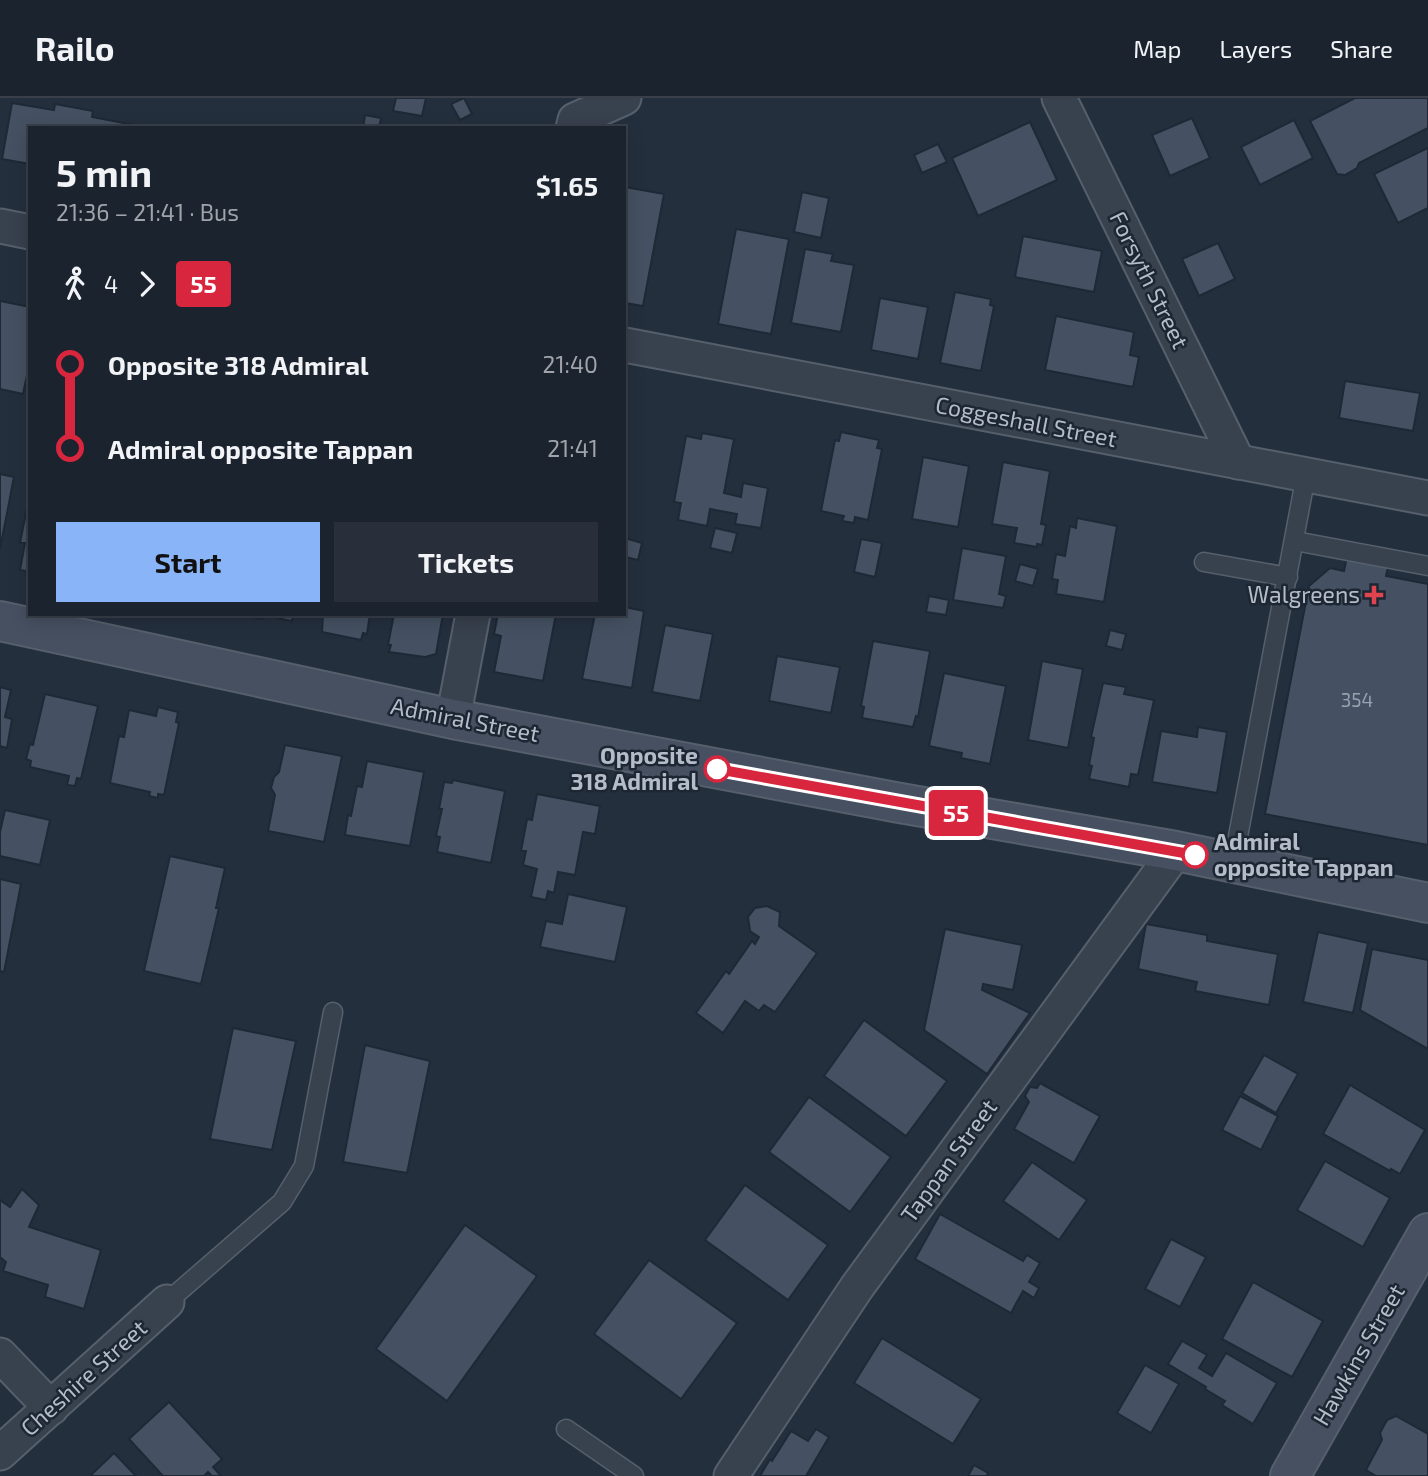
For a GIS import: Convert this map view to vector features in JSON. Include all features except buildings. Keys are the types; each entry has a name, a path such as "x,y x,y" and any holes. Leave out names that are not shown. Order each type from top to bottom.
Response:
{"main road":[{"name":"Admiral Street","path":"0,621 453,719 900,803 1176,851 1428,903"},
{"name":"Hawkins Street","path":"1290,1476 1427,1239"}],"street":[{"path":"574,126 575,120 624,98"},
{"name":"Forsyth Street","path":"1059,98 1238,462"},
{"path":"0,226 28,232"},
{"name":"Coggeshall Street","path":"626,345 1428,498"},
{"path":"453,719 473,616"},
{"name":"Tappan Street","path":"730,1476 856,1287 1176,851"},
{"name":"Cheshire Street","path":"0,1453 167,1301"},
{"path":"0,1355 51,1408"}],"lane":[{"path":"1233,863 1306,475"},
{"path":"1295,541 1428,566"},
{"path":"1204,562 1287,577"},
{"path":"167,1301 282,1202 304,1166 333,1012"},
{"path":"566,1429 634,1476"}],"bus line":[{"name":"55","path":"717,769 1195,855"}],"place":[{"name":"Walgreens","path":"1374,595"},
{"name":"Opposite 318 Admiral","path":"717,769"},
{"name":"Admiral opposite Tappan","path":"1195,855"}]}
